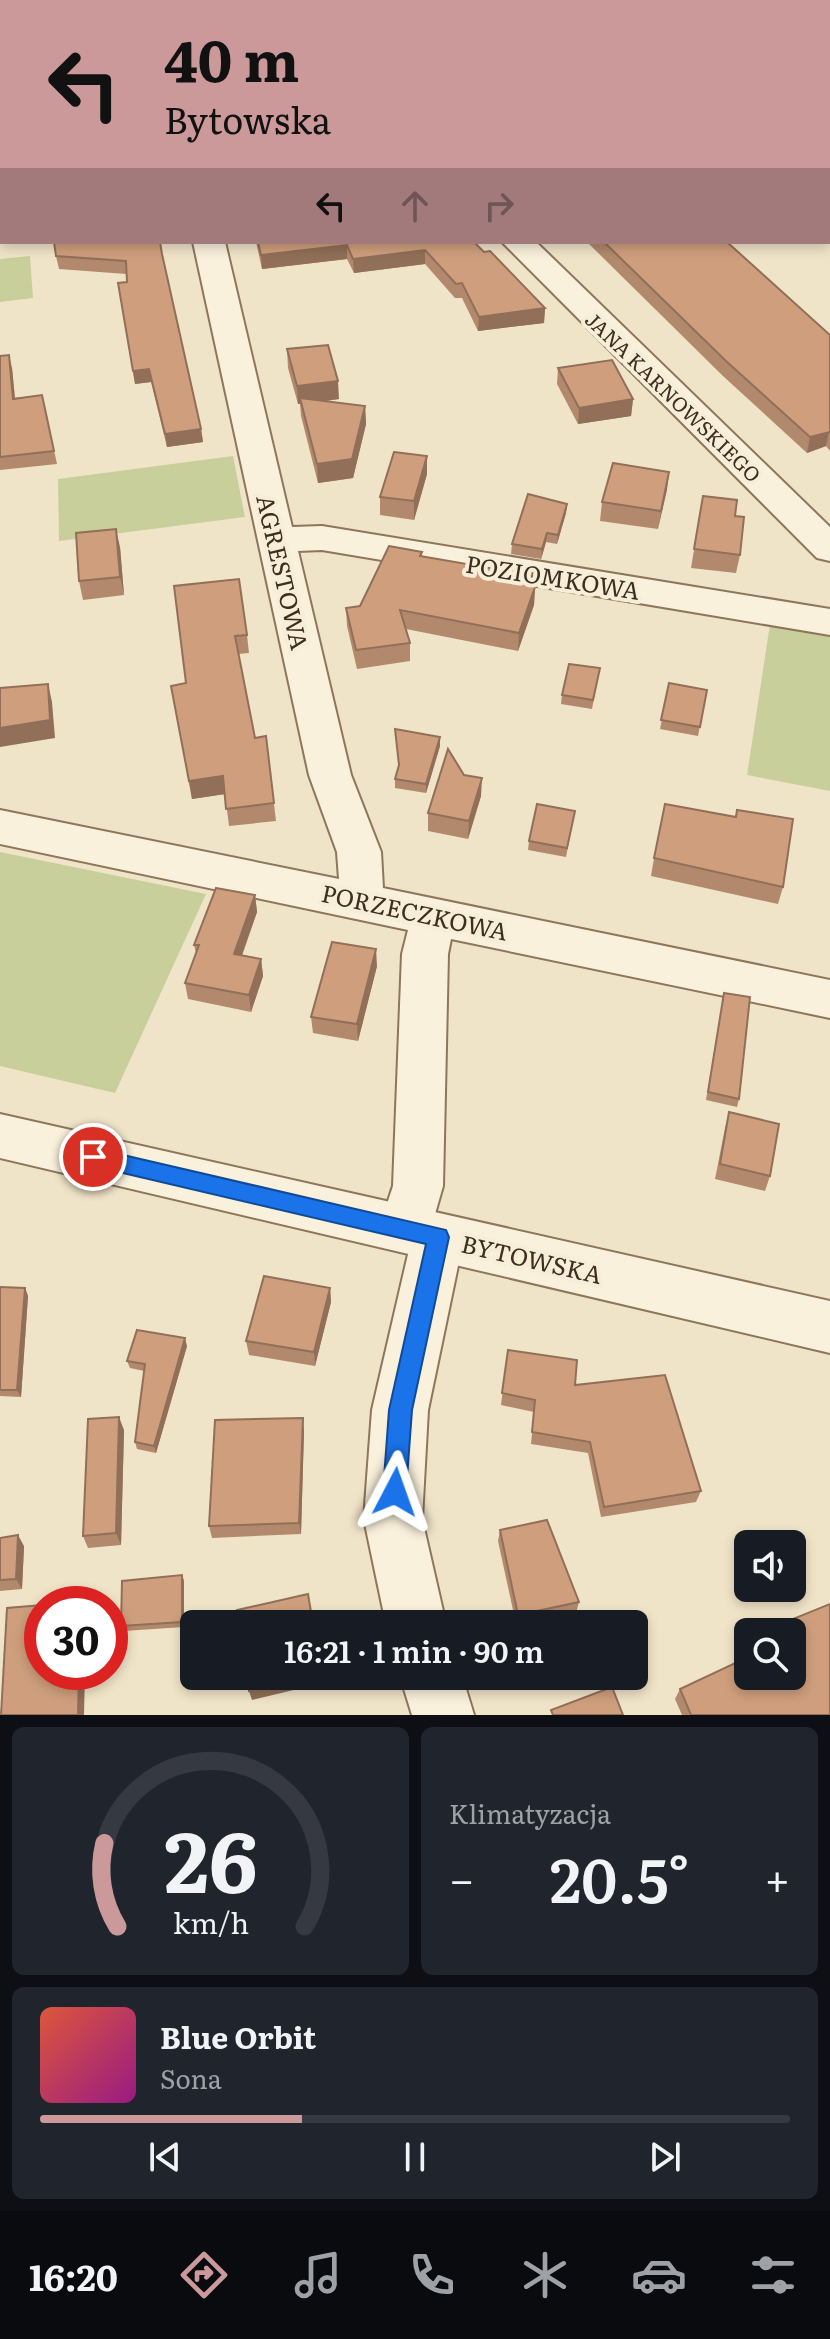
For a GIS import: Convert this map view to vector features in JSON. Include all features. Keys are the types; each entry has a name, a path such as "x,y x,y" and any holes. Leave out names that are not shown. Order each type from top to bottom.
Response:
{"street":[{"name":"AGRESTOWA","path":"209,244 330,775 362,858 364,880 358,899"},
{"name":"JANA KARNOWSKIEGO","path":"520,244 830,549"},
{"name":"POZIOMKOWA","path":"276,540 322,538 830,622"},
{"name":"PORZECZKOWA","path":"0,827 830,999"},
{"path":"413,1610 393,1519 400,1410 421,1232 418,1186 425,954 434,915"},
{"name":"BYTOWSKA","path":"0,1136 830,1327"},
{"path":"435,1690 443,1715"}],"green space":[{"path":"30,256 33,298 0,302 0,259"},
{"path":"233,456 245,517 59,541 58,479"},
{"path":"770,624 830,635 830,791 747,775"},
{"path":"0,852 206,894 115,1093 0,1066"}],"building":[{"path":"54,244 160,244 201,429 165,434 149,369 133,371 118,283 127,282 126,261 56,256"},
{"path":"258,244 476,244 484,252 490,251 545,308 479,317 462,283 456,284 425,250 353,259 347,245 261,255"},
{"path":"606,244 729,244 830,335 830,432 810,437 726,361"},
{"path":"328,345 338,381 297,386 287,349"},
{"path":"9,355 13,399 42,395 54,451 0,457 0,356"},
{"path":"612,360 633,399 579,408 558,368"},
{"path":"300,398 365,406 352,459 317,464"},
{"path":"394,452 427,456 414,501 380,497"},
{"path":"613,463 669,472 661,511 602,502"},
{"path":"528,494 567,504 558,535 547,533 542,549 512,544"},
{"path":"703,496 737,500 735,516 744,517 740,555 694,549"},
{"path":"116,529 120,577 79,581 76,533"},
{"path":"389,546 422,552 420,556 501,570 503,565 534,570 529,586 535,587 519,633 400,610 410,643 356,650 346,608 360,606"},
{"path":"239,579 247,635 235,636 255,738 266,736 274,803 226,809 223,776 189,781 171,686 186,683 174,586"},
{"path":"569,664 600,668 593,700 562,695"},
{"path":"669,683 707,690 700,727 661,720"},
{"path":"48,684 50,720 0,728 0,688"},
{"path":"395,729 440,737 426,784 395,779 399,765"},
{"path":"448,749 464,775 482,778 469,821 428,813"},
{"path":"537,804 575,811 567,848 529,841"},
{"path":"665,804 736,817 737,810 793,819 783,887 654,858"},
{"path":"216,888 255,895 234,954 261,959 249,995 185,983 199,945 194,945"},
{"path":"332,942 376,949 357,1024 311,1017"},
{"path":"724,993 750,997 739,1099 708,1092"},
{"path":"729,1112 779,1124 770,1176 720,1164"},
{"path":"264,1276 330,1288 314,1352 246,1341"},
{"path":"0,1287 25,1288 17,1390 0,1390"},
{"path":"137,1330 185,1338 154,1446 135,1442 145,1364 127,1361"},
{"path":"508,1350 577,1360 575,1385 665,1375 701,1491 604,1507 590,1442 532,1432 535,1400 502,1393"},
{"path":"119,1417 116,1533 83,1536 88,1419"},
{"path":"303,1418 299,1523 209,1526 215,1420"},
{"path":"547,1520 579,1602 541,1610 517,1610 500,1530"},
{"path":"18,1535 16,1579 0,1580 0,1538"},
{"path":"182,1575 180,1622 128,1626 128,1586 122,1586 122,1581"},
{"path":"308,1594 311,1610 237,1610"},
{"path":"830,1604 830,1715 691,1715 680,1689 734,1664 734,1690 806,1690 806,1618 796,1618"},
{"path":"24,1607 24,1690 79,1690 78,1715 1,1715 7,1608"},
{"path":"604,1690 613,1690 623,1715 553,1715 551,1710"}],"route":[{"path":"93,1157 438,1237 400,1410 395,1492"}]}
